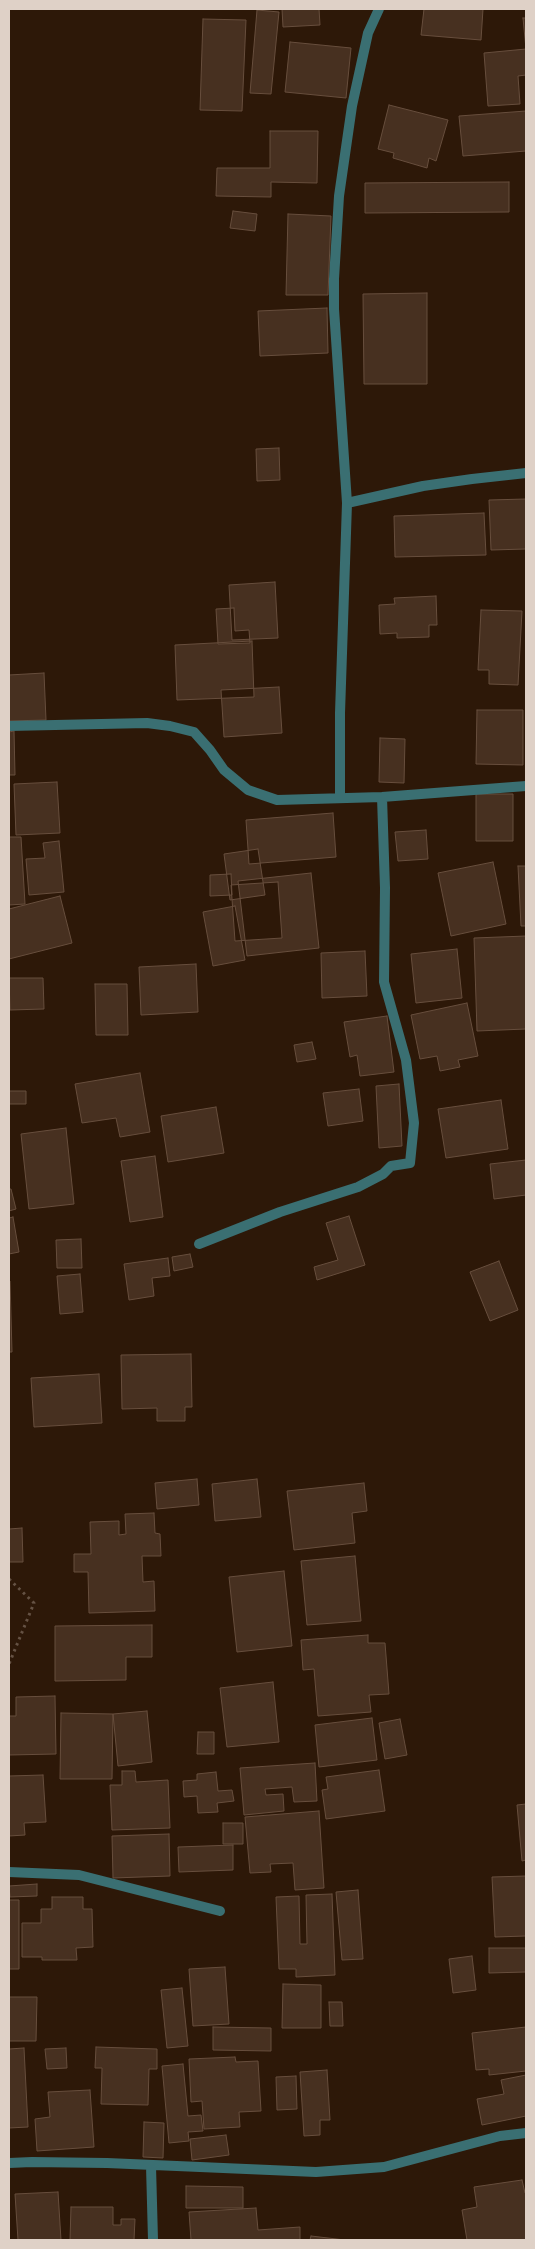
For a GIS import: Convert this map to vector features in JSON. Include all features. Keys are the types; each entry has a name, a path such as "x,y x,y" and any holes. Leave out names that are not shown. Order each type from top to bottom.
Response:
{"street":[{"path":"340,797 340,713 347,504 334,309 339,196 360,65 368,33 379,9"},
{"path":"347,504 423,486 526,473"},
{"path":"9,726 147,723 194,732 224,770 248,790 277,800 382,797 526,786"},
{"path":"199,1244 280,1212 358,1187 383,1174 391,1166 410,1163 414,1123 406,1060 384,982 385,888 382,797"},
{"path":"9,1872 79,1875 220,1911"},
{"path":"9,2164 32,2162 316,2172 384,2167 500,2136 526,2133"},
{"path":"151,2166 153,2240"}],"path":[{"path":"9,1579 34,1603 9,1664"}],"building":[{"path":"282,9 319,9 320,25 283,27"},
{"path":"424,9 483,9 481,40 421,35"},
{"path":"257,10 279,12 271,94 250,93"},
{"path":"523,18 526,18 526,49"},
{"path":"203,19 246,20 242,111 200,110"},
{"path":"290,42 351,48 346,98 285,92"},
{"path":"526,49 526,75 518,76 520,104 488,106 484,53"},
{"path":"389,105 448,120 436,161 429,158 427,168 393,158 394,153 378,149"},
{"path":"526,111 526,151 463,156 459,116"},
{"path":"270,131 318,131 317,183 271,182 271,197 216,196 217,168 270,168"},
{"path":"509,182 509,212 365,213 365,183"},
{"path":"233,211 257,214 255,231 230,228"},
{"path":"288,214 331,216 328,295 286,295"},
{"path":"427,293 427,384 364,384 363,294"},
{"path":"327,308 328,353 260,356 258,311"},
{"path":"279,448 280,480 257,481 256,449"},
{"path":"526,499 526,549 491,550 489,500"},
{"path":"484,513 486,555 395,557 394,516"},
{"path":"275,582 278,638 232,640 229,585"},
{"path":"436,596 437,625 429,625 429,637 397,638 397,633 380,634 379,605 395,604 394,598"},
{"path":"234,608 235,631 249,630 250,643 218,644 216,609"},
{"path":"481,610 522,611 518,685 489,684 489,670 478,670"},
{"path":"252,641 254,697 177,700 175,645"},
{"path":"44,673 46,720 9,721 9,675"},
{"path":"279,687 282,733 224,737 221,690"},
{"path":"477,710 523,710 523,765 476,764"},
{"path":"14,731 15,775 9,775 9,732"},
{"path":"380,738 405,739 404,783 379,782"},
{"path":"57,782 60,833 16,835 14,784"},
{"path":"476,794 513,794 513,841 476,841"},
{"path":"333,813 336,857 249,864 246,820"},
{"path":"426,830 428,859 398,861 395,832"},
{"path":"9,837 21,837 25,904 9,905"},
{"path":"59,841 64,892 29,895 26,859 45,858 43,843"},
{"path":"258,849 265,895 230,900 224,854"},
{"path":"493,862 506,924 451,936 438,873"},
{"path":"518,866 526,866 526,926 521,926"},
{"path":"311,873 319,948 247,956 238,881"},
{"path":"231,874 232,895 210,896 210,875"},
{"path":"278,882 282,938 235,941 231,885"},
{"path":"60,896 72,943 9,959 9,909"},
{"path":"235,906 245,960 213,966 203,912"},
{"path":"526,936 526,1029 477,1031 474,938"},
{"path":"457,949 462,998 416,1003 411,954"},
{"path":"365,951 367,996 322,998 321,953"},
{"path":"196,964 198,1012 141,1015 139,967"},
{"path":"9,978 43,978 44,1009 10,1010"},
{"path":"95,984 127,984 128,1035 96,1035"},
{"path":"467,1003 478,1056 458,1060 460,1067 440,1071 437,1056 420,1059 411,1015"},
{"path":"387,1016 394,1072 360,1076 357,1055 350,1057 344,1022"},
{"path":"312,1042 316,1059 297,1062 294,1045"},
{"path":"140,1073 150,1132 120,1137 116,1118 82,1123 75,1084"},
{"path":"399,1084 402,1146 379,1148 376,1086"},
{"path":"359,1089 363,1121 328,1126 323,1093"},
{"path":"9,1091 26,1091 26,1104 9,1104"},
{"path":"501,1100 508,1149 446,1158 438,1109"},
{"path":"216,1107 224,1153 168,1162 161,1116"},
{"path":"66,1128 74,1204 29,1209 21,1134"},
{"path":"155,1156 163,1217 130,1222 121,1161"},
{"path":"526,1160 526,1195 494,1199 490,1164"},
{"path":"9,1189 11,1189 16,1209 9,1211"},
{"path":"349,1216 365,1265 317,1280 314,1267 338,1260 326,1223"},
{"path":"13,1217 19,1252 9,1254 9,1218"},
{"path":"81,1239 82,1268 57,1268 56,1240"},
{"path":"190,1254 193,1267 174,1271 172,1257"},
{"path":"168,1258 170,1276 152,1278 154,1296 129,1300 124,1264"},
{"path":"499,1261 518,1310 490,1321 470,1272"},
{"path":"80,1274 83,1312 60,1314 57,1276"},
{"path":"10,1281 12,1352 9,1352"},
{"path":"191,1354 192,1407 185,1407 185,1421 157,1421 157,1408 122,1409 121,1355"},
{"path":"99,1374 102,1423 34,1427 31,1378"},
{"path":"197,1479 199,1505 157,1509 155,1483"},
{"path":"257,1479 261,1517 215,1521 212,1484"},
{"path":"364,1483 367,1511 352,1513 355,1543 294,1550 287,1491"},
{"path":"154,1513 155,1533 160,1534 161,1556 142,1556 143,1582 154,1581 155,1611 89,1613 88,1572 74,1572 74,1554 91,1554 90,1522 119,1521 119,1535 126,1534 125,1514"},
{"path":"22,1528 23,1562 9,1562 9,1529"},
{"path":"355,1556 361,1621 307,1625 301,1561"},
{"path":"284,1571 292,1646 237,1652 229,1577"},
{"path":"152,1625 152,1657 126,1657 126,1680 55,1681 55,1626"},
{"path":"368,1635 368,1643 385,1643 389,1694 369,1695 371,1712 318,1716 314,1669 303,1670 301,1640"},
{"path":"273,1682 279,1742 227,1747 220,1688"},
{"path":"55,1696 56,1754 9,1755 9,1716 16,1716 16,1697"},
{"path":"147,1711 152,1762 118,1766 113,1714"},
{"path":"61,1713 113,1714 112,1779 60,1779"},
{"path":"372,1718 377,1760 319,1767 315,1725"},
{"path":"400,1719 407,1755 385,1759 379,1723"},
{"path":"198,1732 214,1732 214,1754 197,1754"},
{"path":"315,1763 317,1801 294,1802 292,1787 265,1789 266,1795 283,1794 284,1811 244,1815 240,1768"},
{"path":"379,1770 385,1811 326,1819 322,1790 328,1789 326,1777"},
{"path":"122,1771 135,1771 136,1782 168,1780 170,1828 112,1830 110,1785 122,1785"},
{"path":"216,1772 218,1791 232,1790 234,1801 217,1803 218,1812 198,1813 197,1796 184,1797 183,1781 197,1780 197,1774"},
{"path":"43,1775 46,1822 24,1823 25,1835 9,1836 9,1776"},
{"path":"526,1804 526,1860 522,1861 517,1805"},
{"path":"319,1811 324,1888 295,1890 293,1863 270,1864 271,1872 250,1873 245,1817"},
{"path":"223,1823 243,1823 243,1844 223,1844"},
{"path":"169,1834 170,1876 113,1878 112,1836"},
{"path":"233,1845 233,1870 179,1872 178,1847"},
{"path":"526,1876 526,1936 495,1937 492,1877"},
{"path":"37,1884 37,1896 10,1897 9,1886"},
{"path":"358,1890 363,1959 342,1960 336,1892"},
{"path":"332,1894 335,1975 296,1977 296,1969 279,1969 276,1897 299,1896 300,1944 307,1944 306,1895"},
{"path":"52,1897 83,1897 83,1909 92,1909 93,1947 76,1948 77,1960 42,1960 42,1957 22,1957 22,1923 41,1923 41,1909 52,1909"},
{"path":"9,1900 19,1900 19,1969 9,1969"},
{"path":"489,1948 526,1948 526,1972 489,1973"},
{"path":"472,1956 476,1990 453,1993 449,1959"},
{"path":"225,1967 229,2024 193,2026 189,1969"},
{"path":"283,1984 321,1985 321,2028 282,2028"},
{"path":"182,1988 188,2046 167,2048 161,1990"},
{"path":"9,1997 37,1997 36,2041 9,2041"},
{"path":"329,2002 342,2002 343,2026 330,2026"},
{"path":"213,2027 271,2028 271,2051 213,2050"},
{"path":"526,2027 526,2071 489,2075 489,2069 476,2070 472,2033"},
{"path":"96,2047 157,2049 157,2069 149,2069 148,2105 101,2104 102,2068 95,2068"},
{"path":"24,2048 28,2127 9,2128 9,2049"},
{"path":"66,2048 67,2068 47,2069 45,2049"},
{"path":"235,2057 236,2062 258,2061 261,2111 239,2112 240,2127 204,2129 202,2101 191,2102 189,2059"},
{"path":"183,2064 188,2116 201,2115 203,2131 188,2132 189,2141 169,2143 162,2066"},
{"path":"327,2070 330,2120 320,2120 320,2135 304,2136 300,2072"},
{"path":"526,2075 526,2116 482,2125 477,2099 504,2094 501,2080"},
{"path":"296,2076 297,2109 277,2110 276,2077"},
{"path":"90,2090 94,2147 37,2151 35,2119 50,2117 48,2092"},
{"path":"144,2122 164,2123 163,2158 143,2157"},
{"path":"226,2135 229,2155 192,2160 190,2139"},
{"path":"522,2180 526,2193 526,2240 467,2240 462,2210 477,2207 474,2187"},
{"path":"186,2186 243,2187 243,2208 186,2208"},
{"path":"58,2192 61,2240 18,2240 15,2194"},
{"path":"71,2207 113,2207 113,2225 121,2225 121,2219 135,2219 134,2240 70,2240"},
{"path":"256,2208 258,2230 300,2227 300,2240 191,2240 189,2212"},
{"path":"311,2236 345,2240 310,2240"}]}
